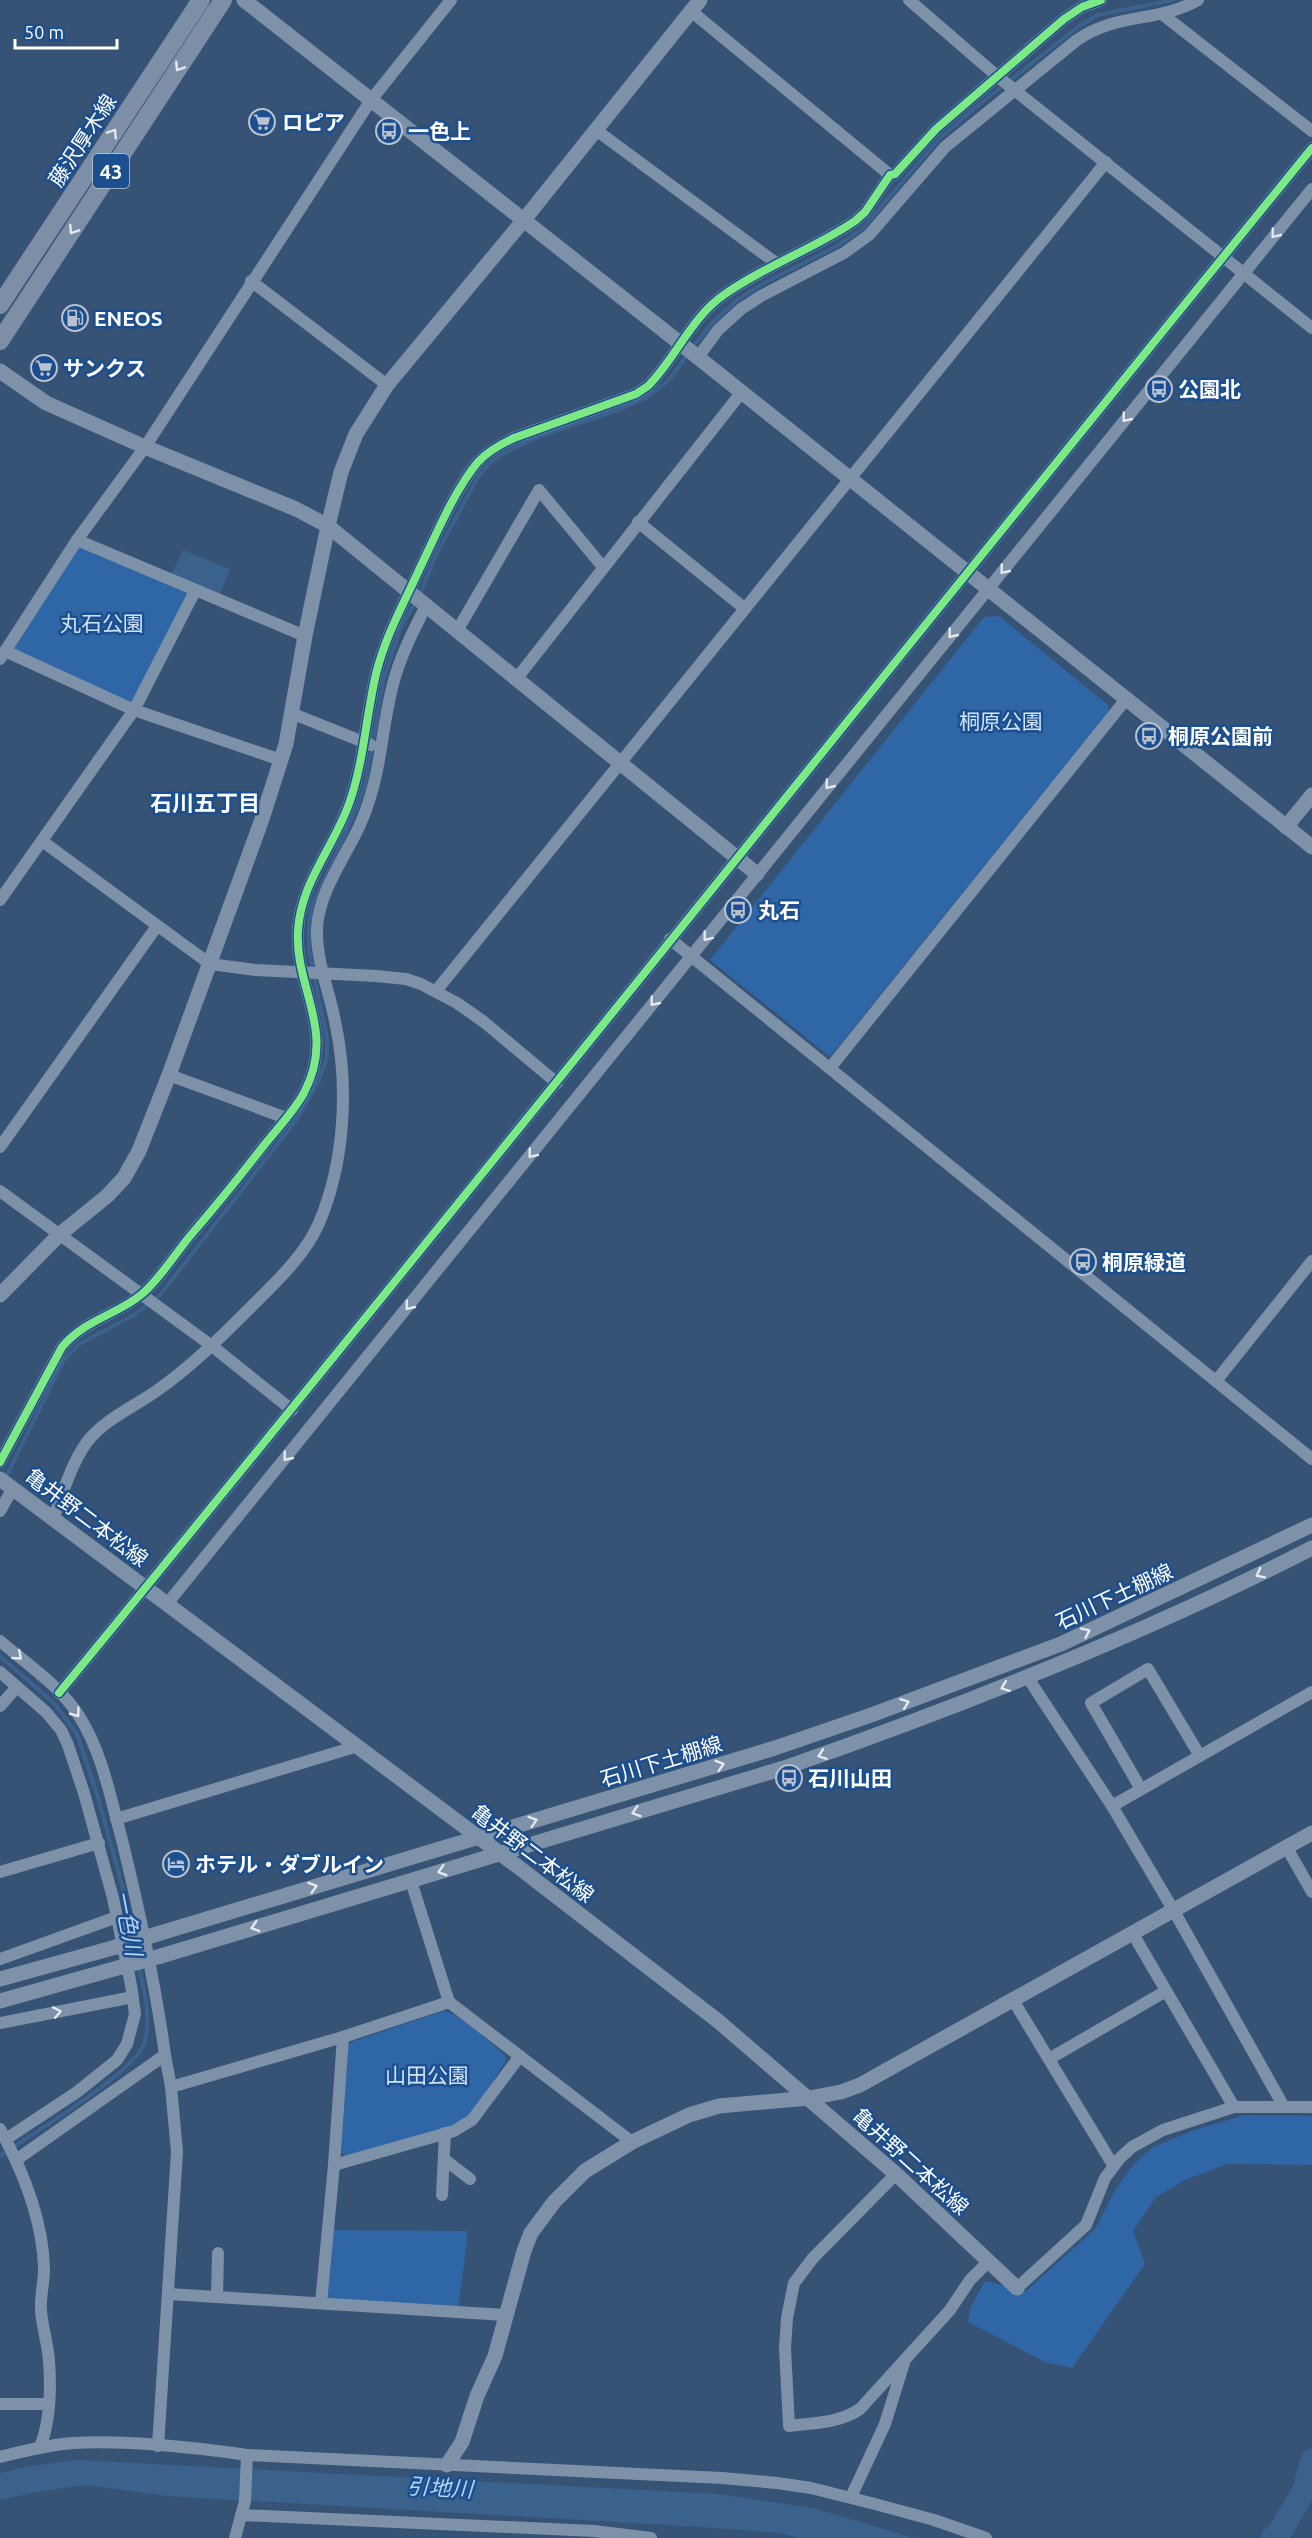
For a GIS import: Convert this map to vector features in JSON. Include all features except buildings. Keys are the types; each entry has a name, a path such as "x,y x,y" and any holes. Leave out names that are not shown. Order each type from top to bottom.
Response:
{"main road":[{"name":"藤沢厚木線","path":"0,305 201,0"},
{"name":"藤沢厚木線","path":"0,341 223,0"}],"street":[{"path":"244,0 989,588 1312,847"},
{"path":"281,760 134,710 3,655 77,540 146,447 251,281 371,100 451,0"},
{"path":"909,0 1012,88 1312,328"},
{"path":"689,351 706,311 724,294 855,221 865,212 890,175 895,174 936,129 1064,19 1082,7 1101,0"},
{"path":"53,1519 80,1453 95,1433 165,1384 212,1346 299,1256 311,1239 327,1201 340,1139 342,1082 335,1020 322,973 317,939 320,911 330,884 368,806 382,749 393,685 411,634 417,599 434,538 480,459 496,447 514,438 636,394 718,330 741,309 843,253 869,236 945,147 1012,88 1089,32 1111,22 1162,14 1198,0"},
{"path":"0,1295 59,1235 107,1196 124,1178 139,1151 210,964 281,760 341,472 356,434 387,385 523,221 695,6 890,175"},
{"path":"1162,14 1312,131"},
{"path":"596,130 776,263"},
{"path":"59,1693 292,1410 966,571 1312,148"},
{"path":"436,990 1106,162"},
{"path":"167,1604 1312,189"},
{"path":"251,281 387,385"},
{"path":"0,371 46,402 146,447 296,509 328,526 621,761 757,874"},
{"path":"517,678 741,393"},
{"path":"457,631 539,489 603,567"},
{"path":"638,522 744,608"},
{"path":"77,540 305,636"},
{"path":"0,900 134,710 195,591"},
{"path":"0,1462 62,1347 71,1336 143,1295 304,1093 313,1068 317,1046 310,995 298,951 300,911 311,879 349,804 358,775 375,676 384,647 417,599"},
{"path":"830,1068 1127,698"},
{"path":"291,713 382,749"},
{"path":"1286,827 1312,795"},
{"path":"42,841 210,964 256,970 406,979 436,990 484,1022 557,1083"},
{"path":"0,1147 157,926"},
{"path":"670,939 1312,1459"},
{"path":"169,1075 286,1118"},
{"path":"0,1191 212,1346 292,1410"},
{"path":"1216,1381 1312,1262"},
{"path":"0,1511 7,1484"},
{"name":"亀井野二本松線","path":"7,1484 358,1746 709,2014 896,2174 1017,2289"},
{"name":"石川下土棚線","path":"0,1979 116,1947 776,1748 1061,1644 1312,1525"},
{"name":"石川下土棚線","path":"0,2001 161,1956 784,1768 1028,1678 1220,1594 1312,1548"},
{"path":"0,1641 59,1693 78,1715 93,1742 108,1785 152,1969 171,2086 177,2152 158,2446"},
{"path":"1141,1789 1091,1704 1148,1670 1200,1756"},
{"path":"0,1672 46,1712 61,1730 73,1760 99,1843 117,1917 135,2014 127,2044 117,2060 77,2092 5,2138 16,2160 40,2234 44,2270 41,2310 49,2360 48,2404 40,2448"},
{"path":"1028,1678 1112,1806 1284,2107"},
{"path":"0,1706 17,1687"},
{"path":"1112,1806 1312,1692"},
{"path":"116,1819 358,1746"},
{"path":"447,2465 462,2442 477,2396 495,2356 524,2251 542,2216 585,2171 632,2142 689,2115 718,2106 809,2098 841,2092 861,2085 1312,1833"},
{"path":"0,1872 99,1843"},
{"path":"1287,1848 1312,1892"},
{"path":"411,1881 449,2002 632,2142"},
{"path":"0,1959 117,1917"},
{"path":"1133,1934 1234,2107"},
{"path":"1049,2059 1166,1991"},
{"path":"0,2023 133,1997"},
{"path":"1014,2000 1113,2165"},
{"path":"171,2086 343,2037 449,2002"},
{"path":"321,2303 343,2037"},
{"path":"16,2160 165,2055"},
{"path":"334,2165 445,2133 472,2120 520,2056"},
{"path":"1017,2289 1086,2225 1105,2178 1113,2165 1132,2147 1163,2130 1234,2107 1312,2107"},
{"path":"442,2195 445,2133"},
{"path":"444,2158 470,2179"},
{"path":"896,2174 813,2258 794,2283 787,2318 785,2348 789,2426 850,2416 868,2401 950,2310 970,2280 988,2262"},
{"path":"217,2297 218,2253"},
{"path":"169,2294 505,2315"},
{"path":"851,2498 885,2424 907,2356"},
{"path":"0,2404 48,2404"},
{"path":"0,2457 40,2448 98,2442 158,2446 247,2460 447,2465 722,2478 800,2486 934,2520 986,2538"},
{"path":"235,2538 245,2501 247,2460"},
{"path":"241,2515 651,2538"}],"green space":[{"name":"丸石公園","path":"77,540 195,591 134,710 5,651"},
{"name":"桐原公園","path":"999,616 1108,705 1109,711 830,1057 710,960 984,617"},
{"name":"山田公園","path":"443,2011 459,2017 505,2055 506,2061 479,2103 469,2115 446,2128 411,2140 346,2156 341,2153 348,2046 351,2042"},
{"path":"1245,2115 1312,2116 1312,2165 1228,2164 1187,2179 1156,2197 1133,2231 1145,2264 1072,2368 1045,2362 968,2322 970,2308 985,2281 1026,2291 1095,2229 1115,2190 1134,2164 1153,2147 1194,2130"},
{"path":"328,2230 468,2231 458,2312 321,2303"}],"water":[{"path":"183,550 230,569 218,600 169,579"},
{"path":"79,2460 719,2494 813,2508 914,2538 799,2538 780,2533 701,2527 167,2496 86,2485 0,2500 0,2473 30,2466"}],"waterway":[{"name":"一色川","path":"692,348 712,323 737,300 766,282 837,246 863,228 938,140 976,107 1078,27 1098,15 1173,0"},
{"name":"一色川","path":"419,596 437,553 478,477 488,465 502,454 535,438 646,398 669,380 688,354"},
{"name":"一色川","path":"5,1479 63,1361 79,1344 134,1315 160,1295 297,1119 318,1082 327,1057 327,1039 309,950 312,905 358,806 366,781 384,678 401,626 415,603"},
{"name":"一色川","path":"0,1656 54,1703 77,1734 98,1797 123,1889 133,1939"},
{"name":"一色川","path":"0,2156 102,2087 136,2057 144,2044 147,2025 139,1967"},
{"name":"引地川","path":"1273,2538 1278,2535 1304,2491 1312,2461"}],"cycle path":[{"path":"0,1462 62,1347 91,1323 132,1301 148,1288 286,1119 304,1093 313,1070 316,1029 298,951 300,912 312,880 350,801 359,770 376,674 384,647 453,499 478,462 486,454 509,440 636,394 648,386 713,303 757,274 855,221 865,212 890,175 895,174 936,129 1064,19 1082,7 1101,0"},
{"path":"59,1693 374,1308 1312,148"}],"place":[{"name":"ロピア","path":"262,122"},
{"name":"一色上","path":"389,131"},
{"name":"ENEOS","path":"75,318"},
{"name":"サンクス","path":"44,368"},
{"name":"公園北","path":"1159,389"},
{"name":"桐原公園前","path":"1149,736"},
{"name":"丸石","path":"738,910"},
{"name":"桐原緑道","path":"1083,1262"},
{"name":"石川山田","path":"789,1778"},
{"name":"ホテル・ダブルイン","path":"176,1864"}],"district":[{"name":"石川五丁目","path":"205,802"}]}
